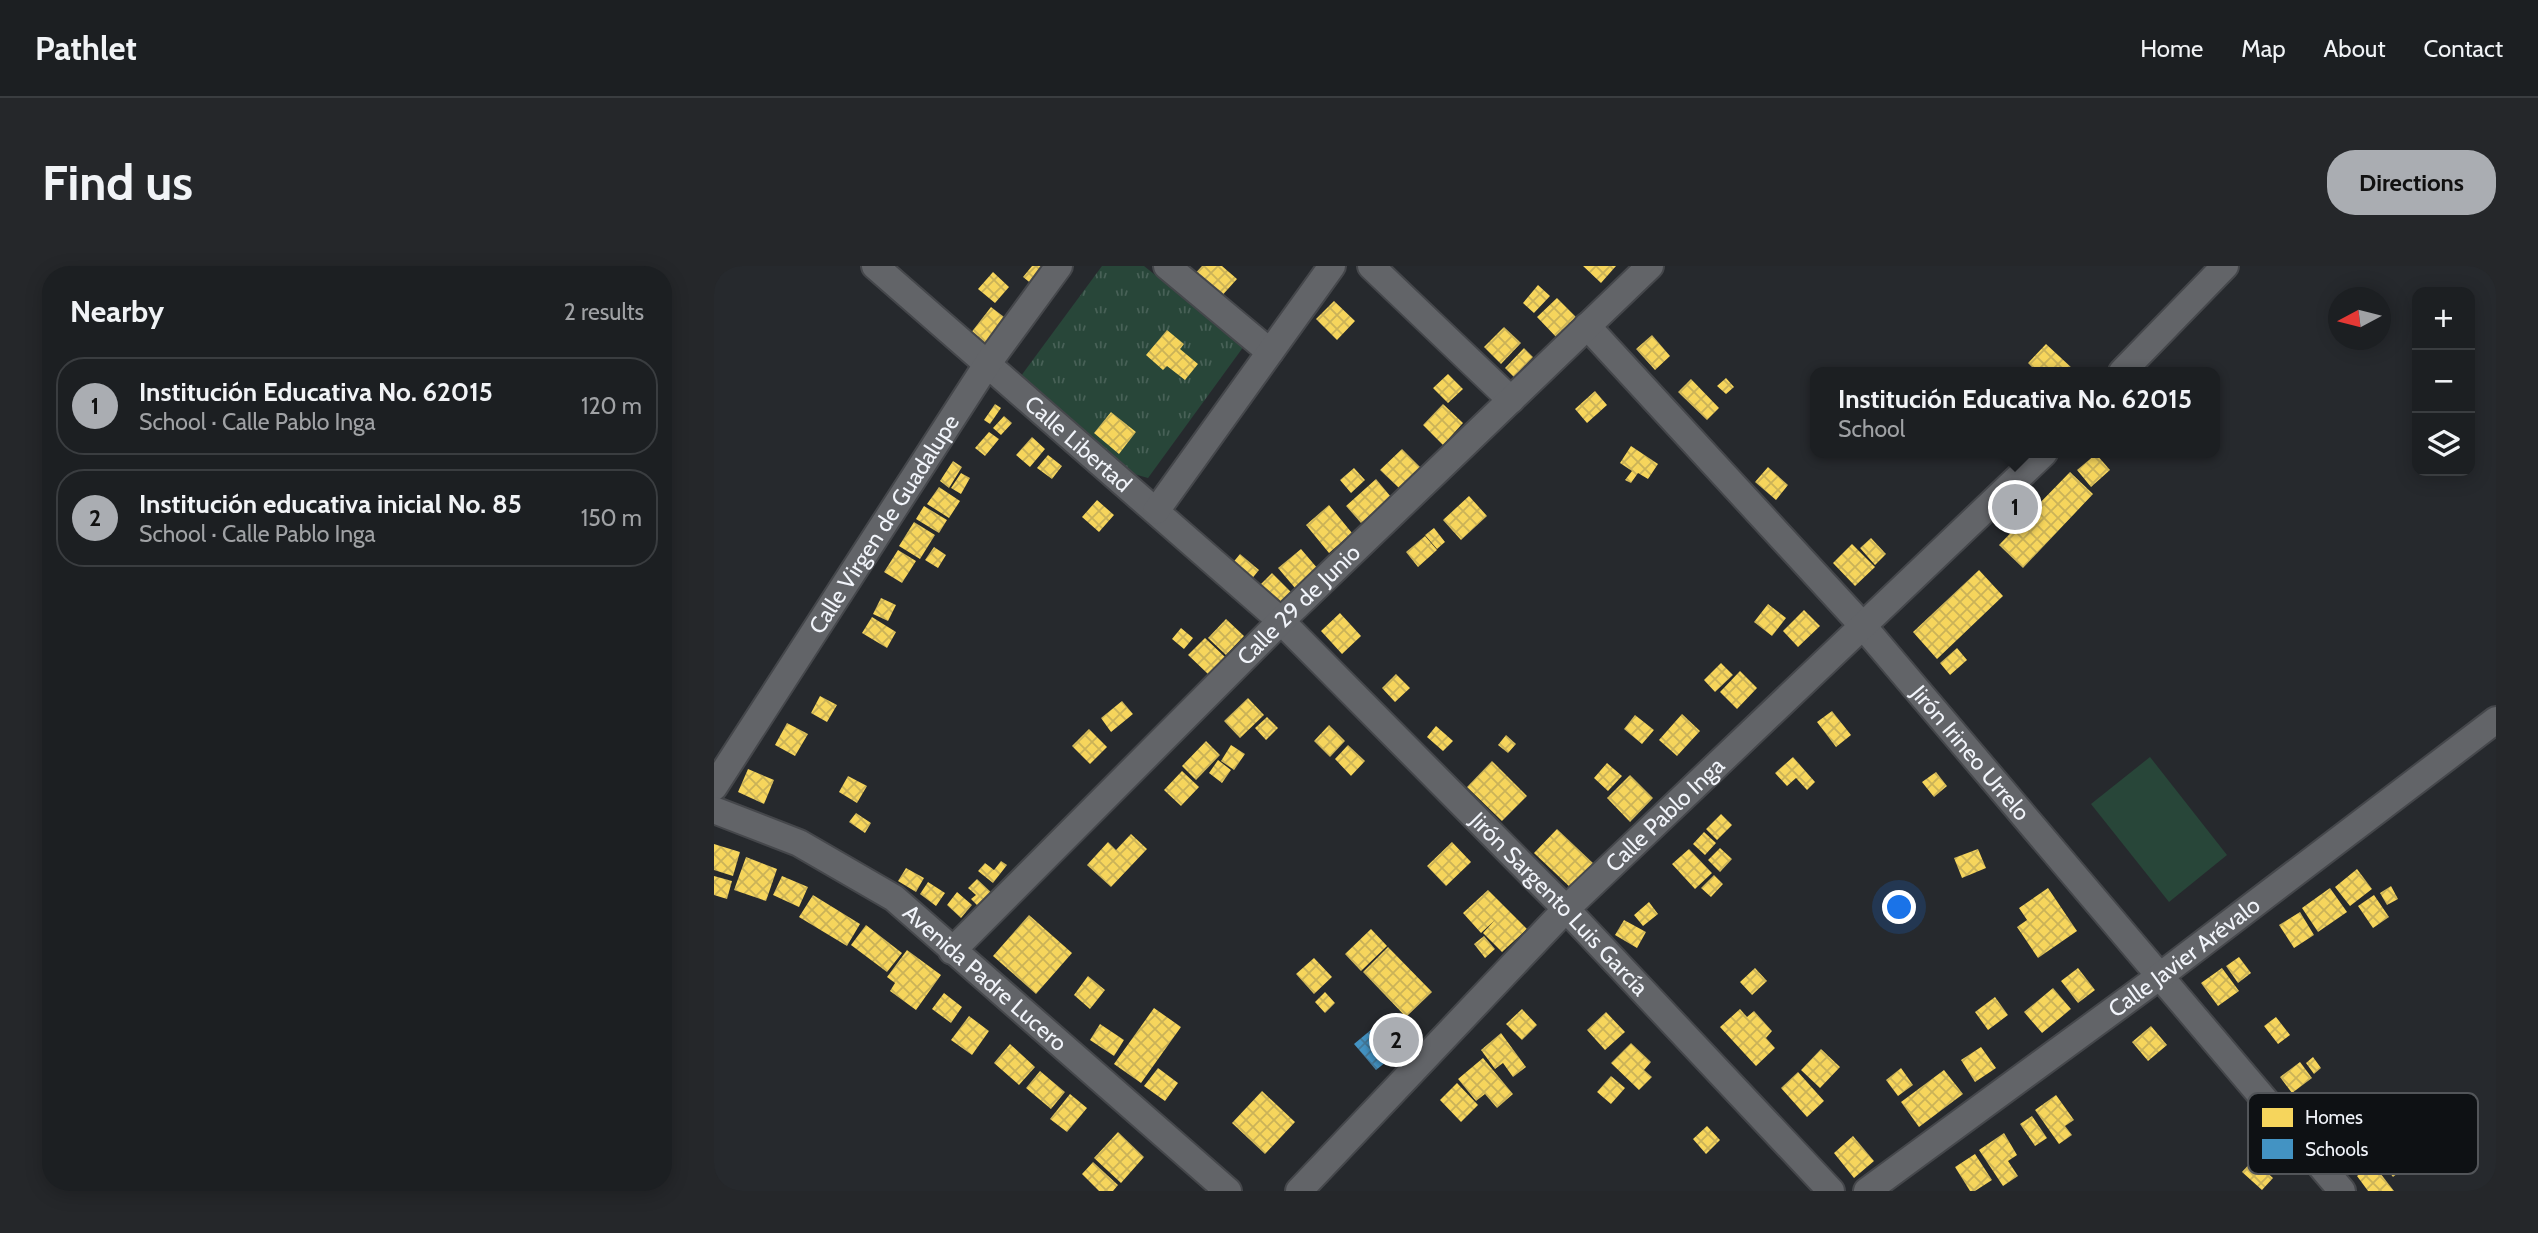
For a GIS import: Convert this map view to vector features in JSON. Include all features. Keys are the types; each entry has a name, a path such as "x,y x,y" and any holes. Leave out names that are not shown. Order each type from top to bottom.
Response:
{"street":[{"name":"Calle Libertad","path":"875,266 1281,621"},
{"name":"Calle Virgen de Guadalupe","path":"714,787 988,363 1059,266"},
{"path":"1167,266 1270,352"},
{"path":"1156,511 1332,266"},
{"path":"1371,266 1511,400"},
{"name":"Calle 29 de Junio","path":"952,951 1281,621 1650,266"},
{"path":"2127,367 2225,266"},
{"name":"Jirón Irineo Urrelo","path":"1587,326 1863,626 2259,1093"},
{"name":"Calle Pablo Inga","path":"1299,1191 1566,909 2039,458"},
{"name":"Jirón Sargento Luis García","path":"1281,621 1566,909 1831,1191"},
{"name":"Calle Javier Arévalo","path":"1867,1191 2160,976 2496,720"},
{"name":"Avenida Padre Lucero","path":"714,810 799,843 894,898 1228,1191"},
{"name":"Jirón Irineo Urrelo","path":"2328,1174 2342,1191"}],"green space":[{"path":"1102,266 1144,266 1244,346 1148,478 1134,474 1018,380"},
{"path":"2150,757 2227,855 2169,902 2091,804"}],"building: Homes":[{"path":"1032,266 1048,266 1038,289 1023,277"},
{"path":"1202,266 1222,266 1237,279 1218,300 1192,277"},
{"path":"1583,266 1616,266 1601,283"},
{"path":"993,272 1009,287 995,303 978,289"},
{"path":"1538,285 1550,296 1534,313 1523,303"},
{"path":"1557,298 1577,318 1557,338 1537,317"},
{"path":"1334,301 1355,321 1337,340 1316,319"},
{"path":"991,307 1012,323 992,350 970,334"},
{"path":"1504,327 1521,343 1501,364 1484,347"},
{"path":"1167,330 1184,344 1180,349 1198,364 1185,380 1167,366 1163,370 1146,355"},
{"path":"1652,335 1670,356 1655,370 1636,349"},
{"path":"2046,344 2071,367 2032,367 2028,363"},
{"path":"1524,348 1533,357 1514,377 1505,368"},
{"path":"1448,374 1463,389 1448,403 1433,388"},
{"path":"1726,378 1734,387 1726,394 1717,386"},
{"path":"1691,379 1719,408 1707,420 1678,392"},
{"path":"1595,391 1607,405 1587,423 1575,409"},
{"path":"995,404 1001,408 990,424 984,420"},
{"path":"1443,404 1463,423 1443,445 1423,425"},
{"path":"1111,412 1136,432 1119,454 1094,433"},
{"path":"1004,416 1012,423 1001,435 993,428"},
{"path":"989,432 999,439 985,456 975,448"},
{"path":"1032,437 1045,449 1030,467 1016,455"},
{"path":"1631,446 1658,464 1648,479 1638,473 1631,483 1625,480 1632,471 1620,463"},
{"path":"1402,449 1421,468 1400,489 1380,470"},
{"path":"1048,455 1062,466 1052,479 1037,468"},
{"path":"2091,458 2100,458 2110,470 2091,487 2077,470"},
{"path":"953,461 962,467 949,488 940,481"},
{"path":"1768,467 1788,485 1776,500 1755,482"},
{"path":"1354,468 1365,480 1351,493 1340,480"},
{"path":"2070,472 2093,494 2023,568 1999,545"},
{"path":"961,473 970,478 961,494 951,488"},
{"path":"1376,479 1391,497 1361,523 1346,506"},
{"path":"939,487 960,501 949,518 927,504"},
{"path":"1469,496 1487,516 1461,540 1443,520"},
{"path":"1097,500 1114,515 1099,532 1082,517"},
{"path":"1329,505 1352,533 1329,553 1306,525"},
{"path":"924,506 947,520 939,533 916,519"},
{"path":"914,522 935,535 920,559 899,546"},
{"path":"1434,528 1445,542 1437,549 1425,535"},
{"path":"1425,536 1437,550 1418,567 1406,552"},
{"path":"1871,538 1886,554 1875,565 1860,548"},
{"path":"1852,544 1875,567 1855,586 1833,563"},
{"path":"934,547 946,555 938,568 925,560"},
{"path":"1301,549 1318,569 1295,588 1278,568"},
{"path":"898,550 916,561 902,583 884,572"},
{"path":"1240,554 1259,570 1250,581 1231,565"},
{"path":"1979,570 2003,596 1937,659 1913,632"},
{"path":"1272,573 1293,594 1275,612 1254,591"},
{"path":"881,598 896,605 888,621 873,614"},
{"path":"1768,604 1786,618 1772,636 1754,622"},
{"path":"1804,610 1820,626 1798,647 1783,631"},
{"path":"1340,613 1361,636 1342,654 1321,631"},
{"path":"872,617 896,632 887,648 862,633"},
{"path":"1226,619 1244,636 1226,655 1208,638"},
{"path":"1181,628 1193,638 1184,649 1172,639"},
{"path":"1205,638 1225,657 1208,674 1188,655"},
{"path":"1957,648 1967,660 1950,675 1940,663"},
{"path":"1721,663 1733,675 1715,692 1704,680"},
{"path":"1740,671 1757,688 1737,709 1720,692"},
{"path":"1396,674 1410,688 1395,702 1382,688"},
{"path":"820,696 837,705 827,722 811,713"},
{"path":"1248,698 1264,715 1240,738 1224,721"},
{"path":"1122,701 1133,714 1111,732 1101,718"},
{"path":"1832,711 1851,735 1836,747 1817,722"},
{"path":"1682,714 1700,731 1677,756 1659,740"},
{"path":"1635,715 1654,730 1642,744 1624,729"},
{"path":"1267,717 1278,728 1266,740 1255,728"},
{"path":"787,723 808,734 795,756 775,745"},
{"path":"1329,725 1345,741 1330,757 1314,741"},
{"path":"1436,726 1453,741 1443,751 1427,737"},
{"path":"1089,729 1107,747 1090,764 1072,746"},
{"path":"1506,735 1516,744 1508,753 1498,745"},
{"path":"1206,741 1220,755 1196,780 1182,766"},
{"path":"1231,745 1245,754 1234,770 1221,761"},
{"path":"1348,745 1365,761 1351,776 1335,759"},
{"path":"1793,757 1815,782 1807,790 1796,778 1787,786 1775,773"},
{"path":"1218,760 1231,770 1222,783 1209,773"},
{"path":"1492,761 1527,796 1502,821 1467,787"},
{"path":"1607,763 1622,776 1608,791 1594,778"},
{"path":"748,769 774,780 764,804 738,792"},
{"path":"1182,771 1199,787 1181,806 1164,790"},
{"path":"1936,772 1947,786 1934,797 1922,782"},
{"path":"1630,775 1653,798 1630,822 1607,798"},
{"path":"848,776 867,786 857,803 839,792"},
{"path":"856,813 871,823 865,833 849,822"},
{"path":"1721,814 1732,825 1717,840 1706,829"},
{"path":"1557,829 1595,865 1572,889 1534,853"},
{"path":"1704,832 1716,843 1705,855 1693,844"},
{"path":"1131,834 1147,849 1111,887 1087,865 1108,842 1116,850"},
{"path":"1452,842 1471,862 1446,886 1427,866"},
{"path":"714,844 740,852 733,876 714,870"},
{"path":"1720,848 1732,859 1720,872 1708,860"},
{"path":"1689,849 1712,873 1695,889 1672,864"},
{"path":"1978,849 1986,868 1962,878 1954,858"},
{"path":"746,857 777,869 766,901 734,890"},
{"path":"1001,861 1007,865 993,883 978,871 985,863 994,870"},
{"path":"906,868 924,878 916,892 898,881"},
{"path":"2357,869 2372,889 2350,906 2335,887"},
{"path":"1714,875 1723,884 1711,897 1701,888"},
{"path":"714,876 732,881 727,899 714,895"},
{"path":"782,876 808,887 799,907 773,895"},
{"path":"977,879 995,896 982,910 971,899 976,895 968,888"},
{"path":"928,882 945,893 936,906 920,894"},
{"path":"2391,886 2398,899 2387,905 2380,893"},
{"path":"2048,888 2077,931 2038,958 2017,927 2027,920 2019,908"},
{"path":"2330,888 2347,912 2318,932 2302,908"},
{"path":"1488,890 1527,929 1502,952 1483,933 1495,920 1481,933 1463,913"},
{"path":"957,892 972,905 961,918 947,905"},
{"path":"813,895 860,924 847,946 799,917"},
{"path":"2374,895 2389,917 2373,928 2358,906"},
{"path":"1649,902 1658,914 1643,926 1634,915"},
{"path":"2300,912 2314,935 2294,948 2279,925"},
{"path":"1029,915 1072,953 1036,994 993,956"},
{"path":"1624,920 1646,932 1637,948 1615,935"},
{"path":"866,925 902,953 887,972 851,945"},
{"path":"1371,929 1387,946 1361,971 1345,954"},
{"path":"1484,936 1495,949 1485,958 1474,944"},
{"path":"1388,947 1432,992 1406,1017 1363,972"},
{"path":"907,950 941,975 916,1010 890,991 895,983 887,977"},
{"path":"2239,957 2251,973 2238,983 2226,966"},
{"path":"1314,958 1332,977 1314,994 1296,974"},
{"path":"1755,968 1767,981 1752,995 1740,982"},
{"path":"2078,968 2095,990 2078,1003 2061,981"},
{"path":"2222,968 2239,991 2218,1006 2201,983"},
{"path":"1088,976 1105,990 1090,1009 1074,995"},
{"path":"2053,988 2071,1009 2042,1033 2024,1012"},
{"path":"1325,992 1335,1003 1325,1013 1315,1002"},
{"path":"944,993 962,1007 951,1023 932,1009"},
{"path":"1995,997 2008,1015 1988,1030 1975,1012"},
{"path":"1154,1008 1181,1027 1141,1083 1114,1064"},
{"path":"1522,1009 1537,1025 1522,1040 1506,1024"},
{"path":"1740,1009 1747,1017 1754,1011 1772,1031 1766,1038 1775,1048 1756,1066 1720,1027"},
{"path":"1606,1012 1625,1032 1605,1050 1587,1030"},
{"path":"969,1016 989,1031 972,1055 951,1040"},
{"path":"2276,1017 2290,1035 2278,1044 2264,1026"},
{"path":"1100,1024 1124,1040 1114,1056 1090,1040"},
{"path":"2151,1026 2167,1045 2148,1061 2132,1042"},
{"path":"1501,1033 1526,1067 1513,1077 1503,1063 1495,1069 1481,1050"},
{"path":"1631,1043 1651,1062 1644,1070 1652,1077 1639,1090 1611,1063"},
{"path":"1010,1044 1035,1067 1019,1085 994,1063"},
{"path":"1981,1047 1996,1068 1975,1082 1961,1060"},
{"path":"1821,1049 1840,1067 1820,1088 1801,1070"},
{"path":"2313,1057 2321,1068 2314,1074 2306,1063"},
{"path":"1483,1058 1513,1094 1497,1108 1485,1094 1476,1101 1458,1079"},
{"path":"2300,1062 2312,1078 2292,1093 2280,1077"},
{"path":"1158,1068 1178,1083 1165,1101 1144,1086"},
{"path":"1901,1068 1913,1085 1898,1096 1886,1080"},
{"path":"1944,1070 1963,1094 1919,1127 1901,1102"},
{"path":"1040,1071 1065,1092 1051,1109 1026,1088"},
{"path":"1798,1072 1824,1101 1807,1117 1781,1088"},
{"path":"1611,1076 1625,1088 1611,1104 1597,1092"},
{"path":"1457,1083 1478,1105 1461,1122 1440,1100"},
{"path":"1262,1091 1295,1122 1265,1154 1232,1123"},
{"path":"1070,1094 1087,1108 1067,1132 1050,1119"},
{"path":"2056,1095 2074,1120 2065,1126 2072,1135 2059,1144 2035,1110"},
{"path":"2032,1116 2047,1138 2035,1146 2020,1124"},
{"path":"1707,1126 1720,1140 1706,1154 1693,1139"},
{"path":"1118,1132 1144,1157 1121,1183 1094,1158"},
{"path":"2004,1133 2017,1155 2008,1161 2018,1176 2003,1186 1979,1150"},
{"path":"1853,1136 1874,1161 1854,1178 1834,1153"},
{"path":"1975,1154 1992,1180 1975,1191 1970,1191 1955,1167"},
{"path":"1093,1162 1118,1185 1113,1191 1099,1191 1082,1174"},
{"path":"2248,1165 2248,1174 2269,1174 2273,1178 2262,1190 2242,1172"},
{"path":"2381,1174 2394,1191 2368,1191 2357,1176"}],"building: Schools":[{"path":"1384,1019 1406,1046 1376,1070 1354,1044"}],"place":[{"name":"Institución Educativa No. 62015","path":"2015,507"},
{"name":"Institución educativa inicial No. 85","path":"1396,1040"}]}
